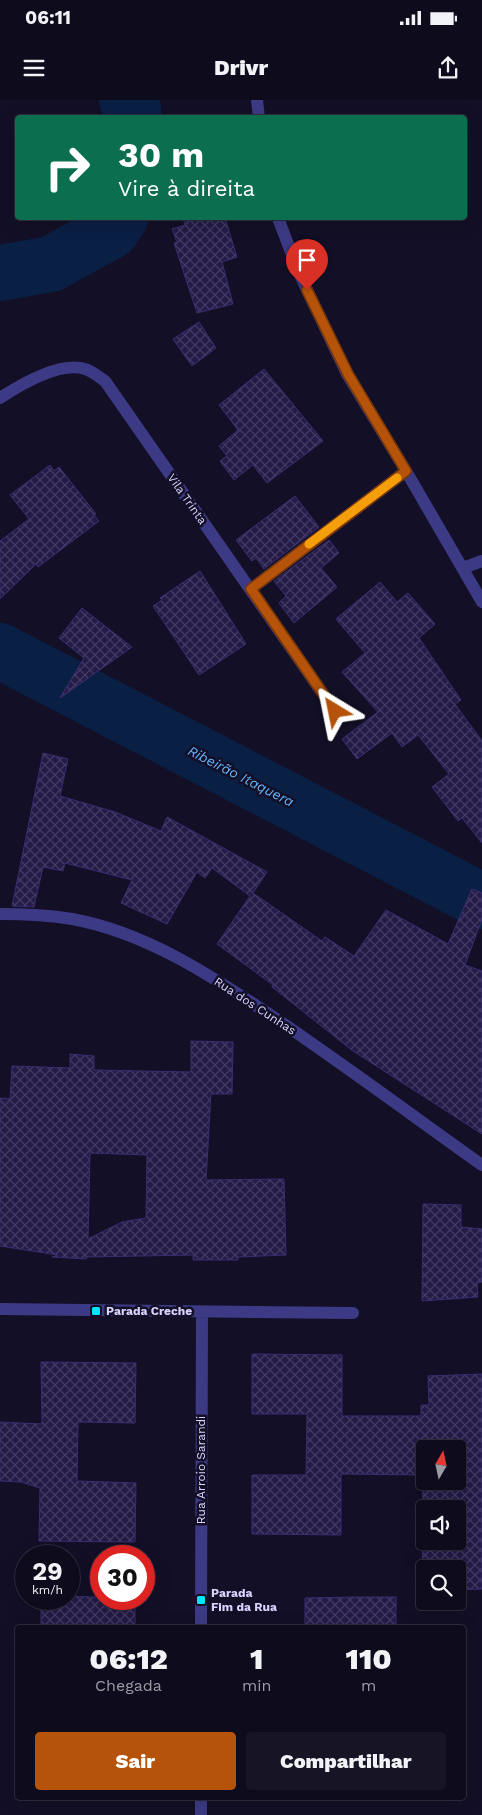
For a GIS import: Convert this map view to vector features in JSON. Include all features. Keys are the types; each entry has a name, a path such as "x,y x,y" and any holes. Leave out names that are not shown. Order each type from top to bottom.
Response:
{"street":[{"path":"257,100 259,115"},
{"path":"279,220 299,273 348,374 482,602"},
{"name":"Vila Trinta","path":"0,398 49,372 71,368 84,369 105,381 335,711"},
{"path":"251,589 406,471"},
{"path":"463,568 482,561"},
{"name":"Rua dos Cunhas","path":"0,914 73,919 122,934 176,956 248,1000 326,1052 482,1165"},
{"path":"0,1309 202,1313 353,1313"},
{"name":"Rua Arroio Sarandi","path":"201,1625 202,1313"},
{"path":"201,1800 201,1815"}],"building":[{"path":"184,220 226,220 237,257 222,262 233,304 197,313 174,243 177,242 172,229 185,225"},
{"path":"199,322 216,348 192,366 173,339"},
{"path":"264,369 323,441 267,483 253,465 234,480 220,461 227,456 219,446 238,430 219,405"},
{"path":"50,465 54,471 59,467 96,514 94,515 99,521 38,567 36,564 0,599 0,541 29,519 10,495"},
{"path":"295,496 319,527 264,569 256,558 252,561 236,540"},
{"path":"329,540 339,553 321,568 337,587 294,623 279,603 286,596 274,581"},
{"path":"200,571 246,644 199,675 153,606 162,600 160,598"},
{"path":"380,582 397,602 408,593 435,624 419,638 461,700 455,704 482,741 482,843 462,818 458,821 432,787 449,774 418,735 402,747 392,733 357,759 342,739 378,712 342,672 365,653 336,619"},
{"path":"82,608 132,647 60,698 84,658 59,638"},
{"path":"43,753 68,759 60,796 115,812 161,831 167,817 267,872 253,893 322,941 325,937 354,956 386,910 448,944 472,889 482,893 482,919 465,965 482,971 482,1134 353,1051 272,987 273,985 217,944 250,896 212,868 205,878 197,872 167,924 121,903 132,880 65,863 63,871 43,867 34,907 12,906"},
{"path":"191,1041 233,1042 232,1094 211,1094 206,1180 284,1179 286,1255 238,1257 238,1260 193,1260 193,1255 87,1257 86,1259 52,1257 58,1255 0,1246 0,1098 10,1099 12,1066 70,1068 70,1054 94,1056 94,1070 191,1072","holes":["90,1153 147,1155 146,1218 122,1222 88,1239"]},
{"path":"423,1204 461,1205 461,1227 482,1229 482,1282 477,1283 478,1297 422,1301"},
{"path":"252,1354 342,1355 342,1416 421,1416 421,1405 429,1405 428,1376 482,1374 482,1589 466,1590 466,1560 422,1560 422,1550 466,1550 466,1500 423,1500 423,1490 466,1490 466,1440 416,1440 416,1475 341,1474 341,1535 252,1534 252,1475 306,1475 307,1414 252,1414"},
{"path":"41,1362 136,1363 135,1423 78,1422 77,1481 136,1483 135,1542 39,1541 40,1488 21,1482 0,1481 0,1422 42,1424"},
{"path":"80,1596 90,1597 90,1610 135,1610 135,1625 41,1625 41,1610 80,1610"},
{"path":"396,1597 396,1625 305,1625 305,1598"}],"waterway":[{"name":"Ribeirão Itaquera","path":"127,100 133,108 134,115"},
{"name":"Ribeirão Itaquera","path":"0,273 51,264 111,231 119,220"},
{"name":"Ribeirão Itaquera","path":"0,651 482,901"}],"slow traffic":[{"path":"309,544 397,478"}],"place":[{"name":"Parada Creche","path":"96,1311"},
{"name":"Parada Fim da Rua","path":"201,1600"}],"route":[{"path":"307,290 348,374 406,471 251,589 335,711"}]}
